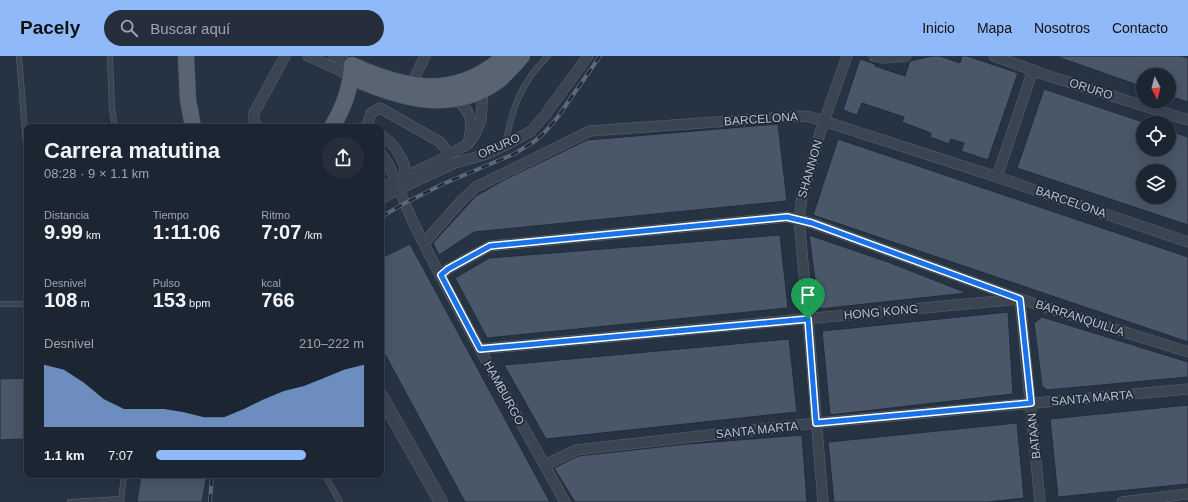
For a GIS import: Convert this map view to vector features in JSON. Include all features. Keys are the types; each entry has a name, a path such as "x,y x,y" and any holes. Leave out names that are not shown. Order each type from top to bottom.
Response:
{"main road":[{"path":"186,56 188,100 193,124"},
{"path":"352,66 383,78 411,85 438,86 465,80 486,71 505,56"},
{"path":"352,66 384,90 423,100 456,99 483,90 499,80 522,56"},
{"path":"337,124 352,66"}],"street":[{"path":"256,124 254,121 254,113 285,56"},
{"path":"308,56 339,70 352,66"},
{"path":"334,56 352,66"},
{"path":"411,85 426,56"},
{"name":"ORURO","path":"384,187 455,163 487,154 505,146 531,130 546,115 588,56"},
{"name":"SHANNON","path":"823,502 799,219 802,198 824,121 847,56"},
{"path":"874,56 886,58 906,56"},
{"name":"ORURO","path":"994,56 1188,120"},
{"path":"997,177 1033,70"},
{"path":"400,182 468,144 475,134 481,120 483,90 476,84 465,80 458,91 456,99 470,115 471,131 468,144"},
{"path":"368,124 371,113 380,108 440,142 450,154"},
{"name":"BARCELONA","path":"424,243 462,199 476,187 590,131 798,116 824,121 997,177 1188,242"},
{"path":"384,138 398,154 403,163 400,182"},
{"name":"HAMBURGO","path":"384,161 400,182 424,243 480,349 565,502"},
{"name":"ORURO","path":"384,196 400,182"},
{"name":"BARRANQUILLA","path":"441,275 448,269 490,246 787,217 799,219 1020,299 1188,352"},
{"name":"HONG KONG","path":"480,349 1020,299"},
{"name":"BATAAN","path":"1020,299 1040,502"},
{"name":"SANTA MARTA","path":"545,465 576,450 816,423 1188,389"},
{"path":"384,401 441,502"},
{"path":"1122,502 1188,494"}],"lane":[{"path":"19,56 24,124"},
{"path":"110,56 112,109 114,124"},
{"path":"505,146 510,118 522,89 540,64 548,56"},
{"path":"0,304 24,304"},
{"path":"70,502 121,500 124,478"},
{"path":"327,478 340,502"}],"building":[{"path":"932,56 940,56 960,63 962,56 967,56 1018,73 988,160 961,151 964,143 951,139 949,144 930,137 931,133 902,122 904,117 862,103 857,115 843,110 860,59 875,64 875,66 905,76 910,61"},
{"path":"1181,56 1188,58 1188,102 1176,98 1176,68 1136,68 1136,85 1058,57"},
{"path":"1044,89 1136,120 1136,156 1176,156 1176,133 1188,137 1188,225 1017,168"},
{"path":"778,124 787,201 474,232 439,255 433,243 476,196 504,180 587,140"},
{"path":"838,139 1188,257 1188,342 813,215"},
{"path":"780,235 788,308 487,338 455,278 489,258"},
{"path":"809,235 888,262 967,293 819,309"},
{"path":"410,244 550,502 465,502 384,353 384,257"},
{"path":"1008,312 1013,394 830,415 822,331"},
{"path":"1042,317 1188,362 1188,377 1047,390 1042,386 1034,323"},
{"path":"789,339 797,412 546,439 504,365"},
{"path":"24,378 24,439 0,440 0,379"},
{"path":"1188,405 1188,484 1058,497 1050,419"},
{"path":"1017,423 1024,498 988,502 834,502 828,442"},
{"path":"802,435 807,502 575,502 554,468 578,456 687,444"},
{"path":"141,478 206,478 202,502 137,502"}],"railway":[{"path":"384,215 443,184 514,154 535,141 557,118 600,56"},
{"path":"210,502 212,478"}],"route":[{"path":"787,217 799,219 1020,299 1031,403 816,423 808,319 480,349 441,275 448,269 490,246 787,217"}]}
